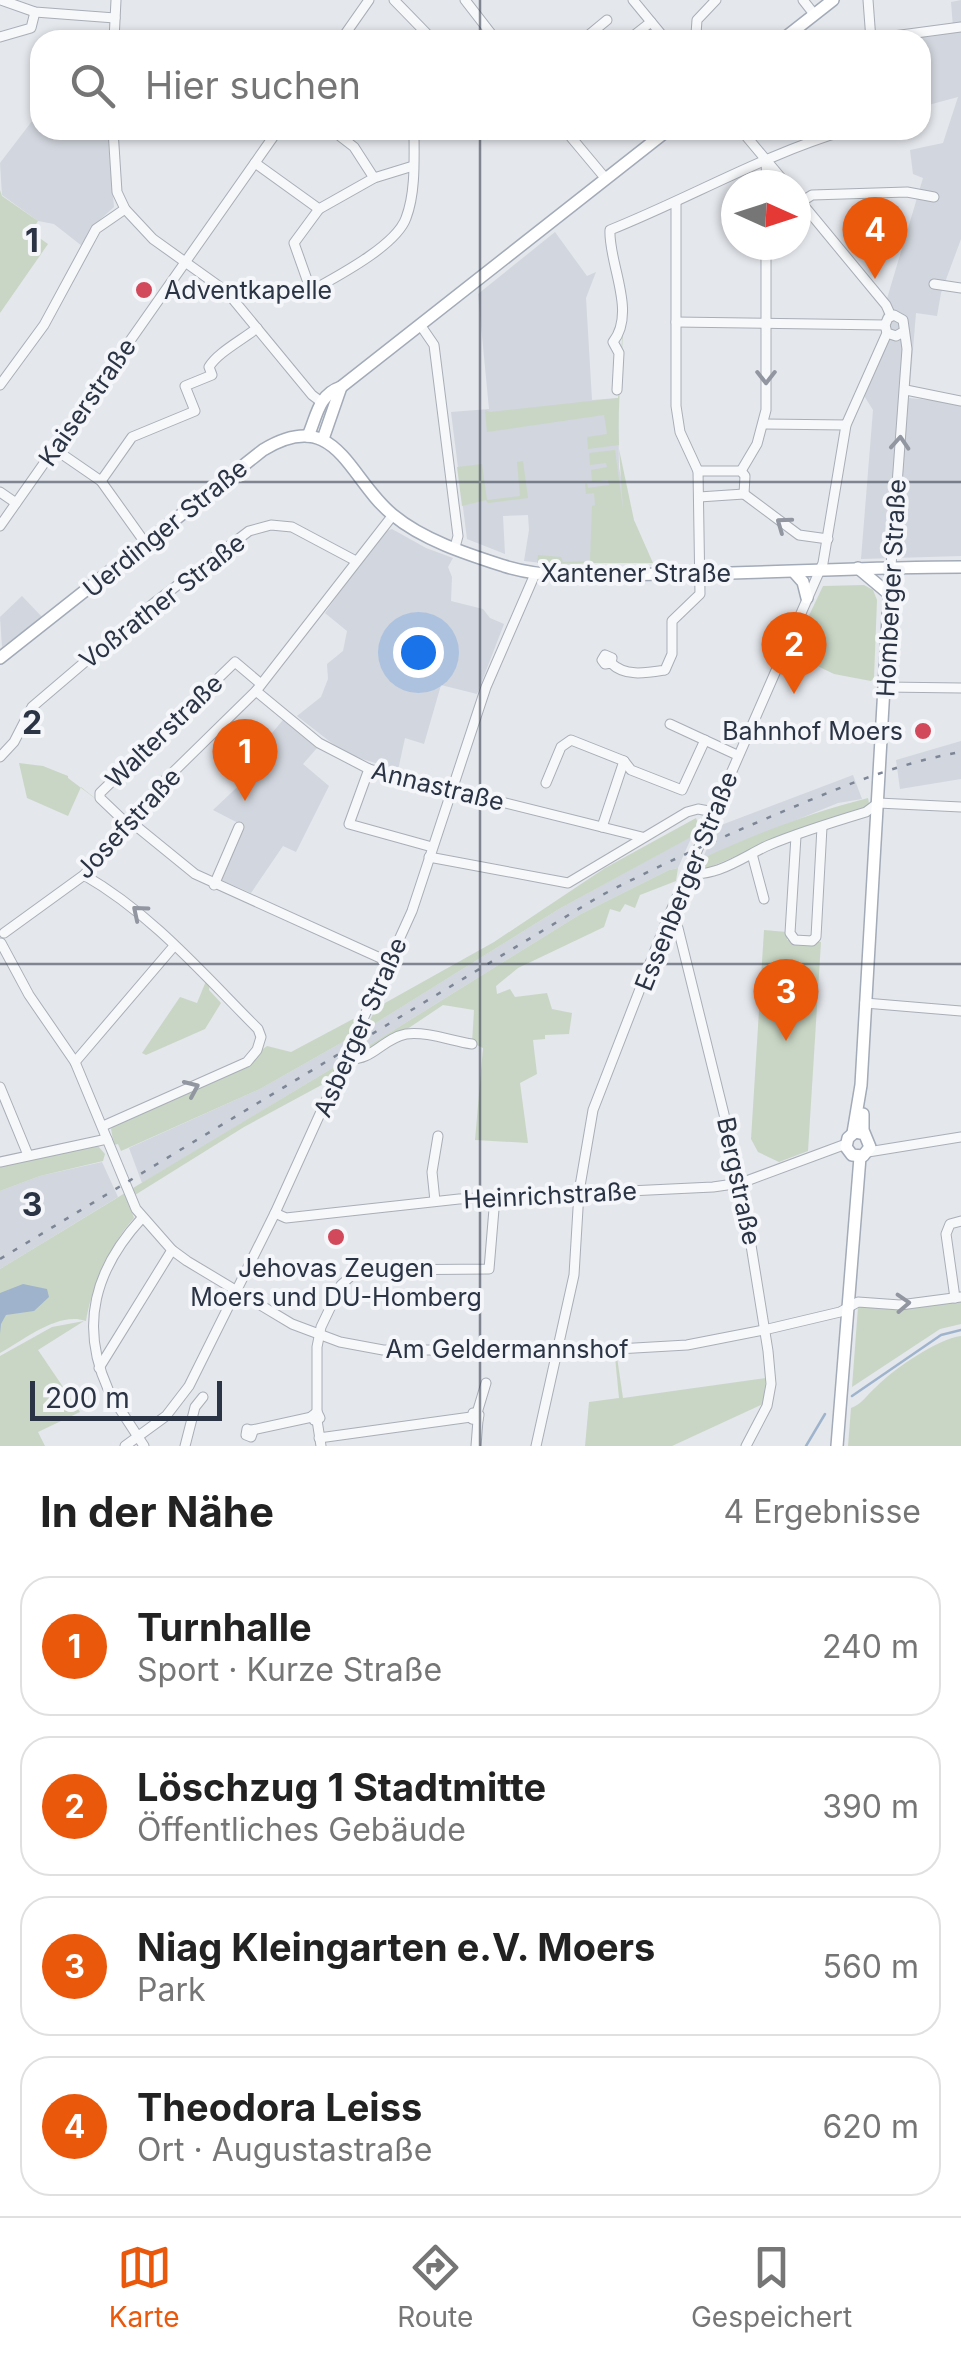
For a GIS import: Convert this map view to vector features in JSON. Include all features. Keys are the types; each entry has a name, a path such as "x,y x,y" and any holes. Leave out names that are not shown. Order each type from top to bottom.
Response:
{"main road":[{"path":"794,30 833,0"},
{"path":"308,436 320,401 330,391 421,326 655,140"},
{"path":"323,440 340,387"},
{"path":"320,401 329,399 334,403"},
{"name":"Xantener Straße","path":"308,436 338,448 392,515 420,533 535,574 795,573 892,566 961,567"},
{"name":"Uerdinger Straße","path":"0,658 263,450 276,442 308,436"},
{"name":"Homberger Straße","path":"837,1446 892,566"},
{"path":"858,568 889,594 914,566"},
{"path":"795,573 806,598"}],"street":[{"path":"1,0 35,12 115,18"},
{"path":"114,30 116,0"},
{"path":"394,0 423,30"},
{"path":"466,0 488,30"},
{"path":"633,0 658,30"},
{"path":"696,30 697,20 716,0"},
{"path":"803,0 814,14"},
{"path":"868,0 870,30"},
{"path":"347,30 365,2"},
{"path":"0,37 31,28 35,12"},
{"path":"598,30 607,20"},
{"path":"641,30 651,22"},
{"path":"931,31 961,27"},
{"path":"114,140 118,192 124,209 154,239 227,292 320,401"},
{"name":"Kaiserstraße","path":"0,526 271,140"},
{"path":"345,140 374,178"},
{"path":"414,140 414,166 407,217 401,227 360,261 311,290 294,243 319,209 374,178 414,166"},
{"path":"573,140 606,179"},
{"path":"750,140 775,170"},
{"path":"617,390 619,353 613,342 619,334 621,292 610,230 676,203 766,158 818,140"},
{"path":"766,158 766,170"},
{"path":"255,163 319,209"},
{"path":"811,195 907,192 934,198"},
{"path":"611,663 631,674 664,670 672,654 670,624 700,594 698,471 677,420 676,203"},
{"path":"0,384 54,309 96,229 124,209"},
{"path":"676,322 888,324 904,320 903,332 896,336 888,324 886,306 811,215"},
{"path":"741,470 765,424 766,260"},
{"path":"934,284 961,288"},
{"name":"Essenberger Straße","path":"536,1446 574,1275 579,1192 593,1110 666,922 819,572 846,425 888,324"},
{"path":"421,326 434,345 458,536 454,547"},
{"path":"101,481 132,437 195,411 185,386 212,375 208,367 211,362 257,328"},
{"name":"Homberger Straße","path":"892,566 906,390 907,350 903,332"},
{"path":"906,390 961,401"},
{"path":"765,424 846,425"},
{"path":"53,448 101,481 146,544"},
{"path":"698,471 741,470"},
{"path":"741,470 746,476 744,494"},
{"path":"0,492 16,503"},
{"path":"699,497 744,494 799,535 828,539"},
{"name":"Josefstraße","path":"1,937 84,875 160,785 259,687 392,515"},
{"name":"Voßrather Straße","path":"0,757 14,742 32,707 154,603 249,531 271,525 292,527 356,561"},
{"name":"Asberger Straße","path":"126,1446 141,1442 190,1386 275,1213 412,911 486,687 535,574"},
{"name":"Walterstraße","path":"129,822 102,802 100,793 236,662 259,687"},
{"name":"Annastraße","path":"259,687 318,743 369,769 642,837"},
{"path":"885,687 961,690"},
{"path":"670,724 737,756"},
{"path":"546,783 561,747 571,740 682,790 705,740"},
{"path":"602,827 624,761"},
{"path":"369,769 348,824 430,852 568,882 693,809 714,812"},
{"path":"688,872 703,874 866,812 878,803 961,807"},
{"path":"129,822 195,874 389,962"},
{"path":"214,884 239,827"},
{"path":"796,836 790,936 795,940 815,940 822,827"},
{"path":"752,854 764,899"},
{"path":"84,875 134,907 258,1029 260,1037 257,1050 247,1062 102,1126"},
{"name":"Bergstraße","path":"666,922 678,928 741,1183 755,1256 770,1394 764,1415 746,1446"},
{"name":"Am Geldermannshof","path":"1,937 29,995 75,1062 142,1218 172,1250 292,1324 320,1336 384,1350 556,1350 686,1344 764,1330 858,1302 900,1305 958,1297"},
{"path":"75,1062 174,946"},
{"path":"865,1003 961,1012"},
{"path":"346,1059 364,1059 399,1036 412,1033 472,1044"},
{"path":"0,1087 28,1155"},
{"path":"436,1201 432,1172 438,1136"},
{"name":"Heinrichstraße","path":"275,1213 286,1218 436,1201 679,1190 741,1183 822,1154 858,1146 892,1147 961,1138"},
{"path":"0,1162 107,1139"},
{"path":"475,1417 320,1442 315,1417 320,1336 342,1284 359,1271 489,1269 495,1197"},
{"path":"108,1389 92,1345 97,1296 122,1242 142,1218"},
{"path":"958,1297 946,1234 950,1224 961,1221"},
{"path":"99,1368 172,1250"},
{"path":"476,1446 475,1417 486,1383"},
{"path":"185,1446 195,1406 203,1397"},
{"path":"114,1400 141,1442"},
{"path":"248,1438 315,1417"}],"shaded area":[{"path":"961,0 961,239 941,293 937,316 916,313 909,398 961,403 961,556 861,559 873,410 863,394 884,347 882,319 923,178 913,174 910,150 943,143 958,97 931,104 931,32 953,27 951,2"},
{"path":"30,124 30,140 108,140 114,207 94,225 82,246 54,224 38,221 2,195 0,163"},
{"path":"555,232 587,276 596,272 586,298 592,400 618,398 619,468 639,560 561,565 524,561 528,515 503,516 505,554 467,539 451,412 489,409 478,294"},
{"path":"392,529 453,558 448,567 452,577 451,601 483,609 490,618 504,624 477,694 441,685 424,744 405,738 398,770 346,754 297,716 321,697 328,679 327,664 343,651 347,631 325,613 381,533"},
{"path":"22,596 42,617 2,647 0,617"},
{"path":"283,720 317,748 303,764 329,786 296,852 283,846 251,893 221,880 242,825 213,810 249,776 244,766"},
{"path":"961,741 961,779 900,789 896,760"},
{"path":"853,775 862,799 838,803 703,858 716,827"},
{"path":"692,836 678,868 579,915 352,1056 366,1029 559,909"},
{"path":"348,1039 336,1066 142,1183 129,1148 260,1089"},
{"path":"102,1162 118,1197 0,1269 0,1191 40,1176"}],"green space":[{"path":"0,190 2,196 38,221 31,232 48,244 0,313"},
{"path":"614,241 620,266 623,300"},
{"path":"623,324 619,445 588,449 587,437 607,434 604,415 487,432 485,410 618,398"},
{"path":"619,449 634,520 653,563 537,563 538,555 561,557 563,562 590,561 595,505 594,493 586,494 585,484 588,488 609,485 608,480 592,482 591,470 607,467 606,463 590,465 589,453 615,450 623,509"},
{"path":"523,461 528,498 488,503 486,500 462,506 457,467 482,464 487,500 520,496 517,462"},
{"path":"864,585 873,590 877,600 874,678 871,681 834,674 799,657 795,645 823,586"},
{"path":"19,763 43,766 68,776 81,788 68,816 27,798"},
{"path":"868,798 870,809 772,841 696,873 701,859 804,817"},
{"path":"696,818 699,826 693,836 559,909 371,1026 260,1089 121,1151 118,1144 114,1145 111,1129 115,1124 229,1075 267,1046 291,1052 353,1019 353,1029 369,1022 376,1008 494,942 605,868"},
{"path":"678,868 676,881 640,895 635,908 625,904 620,912 610,909 604,927 518,968 496,986 497,994 510,989 515,997 547,993 552,1009 572,1013 569,1034 533,1040 537,1074 520,1083 528,1143 475,1140 483,1048 472,1043 474,1010 443,1005 367,1056 352,1056 579,915"},
{"path":"764,930 787,932 787,940 821,942 808,1151 779,1162 758,1152 751,1139"},
{"path":"206,981 221,1003 205,1029 146,1055 142,1053 180,997 197,1003"},
{"path":"336,1066 319,1105 327,1082 244,1127 135,1195 133,1188"},
{"path":"98,1146 105,1154 103,1161 40,1176 0,1191 0,1165"},
{"path":"125,1193 134,1218 103,1266 86,1321 54,1323 0,1353 0,1269"},
{"path":"961,1300 961,1324 940,1329 852,1387 858,1307 897,1309"},
{"path":"84,1321 38,1350 80,1412 38,1432 45,1446 0,1446 0,1356 52,1327"},
{"path":"961,1336 961,1446 848,1446 851,1408 916,1356"},
{"path":"615,1357 623,1398 766,1378 763,1404 672,1446 585,1446 589,1402 619,1398"}],"water":[{"path":"23,1284 47,1289 49,1297 34,1311 6,1315 0,1334 0,1293"}],"waterway":[{"path":"852,1396 941,1335 961,1330"},
{"path":"806,1446 825,1414"}],"railway":[{"path":"0,1259 600,896 822,795 890,770 961,752"}],"place":[{"name":"Theodora Leiss","path":"875,279"},
{"name":"Adventkapelle","path":"144,290"},
{"name":"Löschzug 1 Stadtmitte","path":"794,694"},
{"name":"Bahnhof Moers","path":"923,731"},
{"name":"Turnhalle","path":"245,801"},
{"name":"Niag Kleingarten e.V. Moers","path":"786,1041"},
{"name":"Jehovas Zeugen Moers und DU-Homberg","path":"336,1237"}]}
